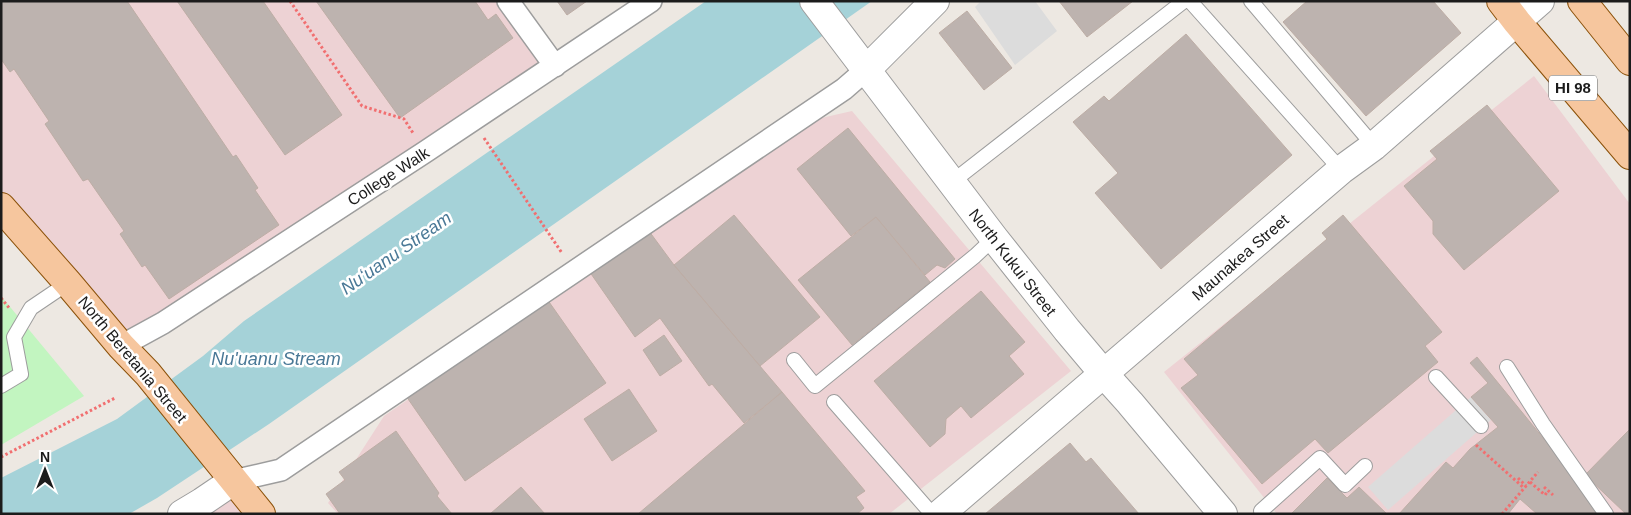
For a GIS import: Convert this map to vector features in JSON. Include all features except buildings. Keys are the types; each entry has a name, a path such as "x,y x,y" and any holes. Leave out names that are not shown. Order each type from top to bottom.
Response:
{"main road":[{"path":"1582,1 1630,61"},
{"name":"HI 98","path":"1509,12 1630,155"},
{"name":"North Beretania Street","path":"1,207 121,346 148,374 262,514"}],"street":[{"path":"508,1 555,66"},
{"name":"College Walk","path":"121,346 163,323 425,152 651,1"},
{"name":"North Kukui Street","path":"814,1 994,238 1104,374 1223,514"},
{"path":"182,514 202,502 226,471 281,470 844,89 935,1"},
{"name":"Maunakea Street","path":"940,514 1341,170 1374,146 1509,12 1540,1"}],"lane":[{"path":"952,182 1184,1"},
{"path":"1190,1 1341,170"},
{"path":"1251,1 1374,146"},
{"path":"794,360 815,386 975,256 994,238"},
{"path":"1,386 21,374 14,337 31,308 68,283"},
{"path":"1506,367 1606,514"},
{"path":"1436,377 1480,426"},
{"path":"834,402 932,514"},
{"path":"1261,511 1320,458 1345,485 1365,466"}],"path":[{"path":"290,1 362,106 404,120 425,152"},
{"path":"487,144 550,235"},
{"path":"1,457 115,398"},
{"path":"1476,444 1525,487"},
{"path":"1502,514 1538,472"},
{"path":"1520,479 1525,487"},
{"path":"1530,482 1545,495 1548,491"},
{"path":"1544,487 1553,495"}],"shaded area":[{"path":"1,1 508,1 555,66 121,346 1,207"},
{"path":"981,1 1035,1 1057,31 1015,65 975,7"},
{"path":"1534,76 1630,204 1630,514 1277,514 1164,372"},
{"path":"852,111 1071,371 889,514 338,514 328,503 384,416 817,119"},
{"path":"1471,397 1491,420 1388,510 1368,487"},
{"path":"233,481 262,514 182,514"}],"green space":[{"path":"1,296 84,396 1,445"}],"water":[{"name":"Nu'uanu Stream","path":"706,1 872,1 269,424 157,498 129,514 1,514 1,478 117,419 203,356 244,321"}],"water label":[{"name":"Nuʻuanu Stream","path":"396,253"}]}
